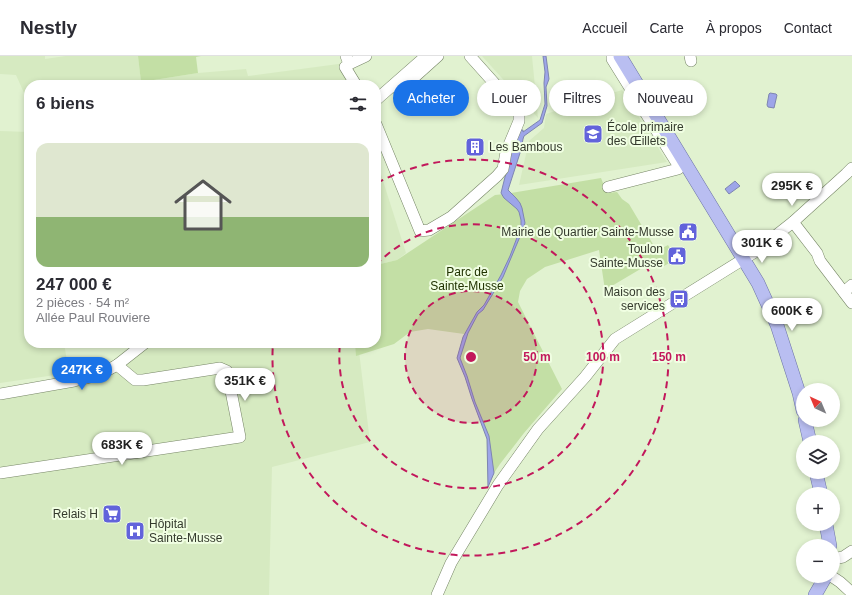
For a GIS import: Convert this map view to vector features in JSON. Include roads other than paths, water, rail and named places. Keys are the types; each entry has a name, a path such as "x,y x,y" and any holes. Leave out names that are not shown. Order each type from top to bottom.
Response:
{"main road":[{"path":"620,56 758,283 777,325 796,384"},
{"path":"815,595 822,583"}],"street":[{"path":"353,80 345,67 347,60 366,56"},
{"path":"381,96 426,56"},
{"path":"410,80 438,56"},
{"path":"381,136 420,231 429,230 451,217 497,176 502,169 506,152 519,121 519,112 470,56"},
{"path":"608,187 678,169 678,165 612,56"},
{"path":"437,595 451,563 498,484 538,429 584,377 615,338 744,259 793,222 852,168"},
{"path":"793,222 817,253 820,261 848,288 852,303"},
{"path":"0,394 74,381 99,374 117,365 139,348"},
{"path":"0,473 240,437 227,371 220,368 135,380 117,365"},
{"path":"840,558 852,551"},
{"path":"840,582 852,593"}],"water":[{"path":"543,56 546,56 549,79 546,87 547,106 542,123 524,136 508,190 520,203 525,223 503,277 483,310 478,314 468,333 460,358 475,402 489,436 494,473 488,487 487,439 457,358 463,337 501,275 521,227 519,212 504,198 501,193 513,145 521,130 523,130 523,132 540,120 545,104 545,72"},
{"path":"770,93 777,95 774,108 768,107 767,105"},
{"path":"735,181 740,186 729,194 725,189"}],"place":[{"name":"École primaire des Œillets","path":"593,134"},
{"name":"Les Bambous","path":"475,147"},
{"name":"Mairie de Quartier Sainte-Musse","path":"688,232"},
{"name":"Toulon Sainte-Musse","path":"677,256"},
{"name":"Maison des services","path":"679,299"},
{"name":"Relais H","path":"112,514"},
{"name":"Hôpital Sainte-Musse","path":"135,531"}],"park label":[{"name":"Parc de Sainte-Musse","path":"467,279"}]}
